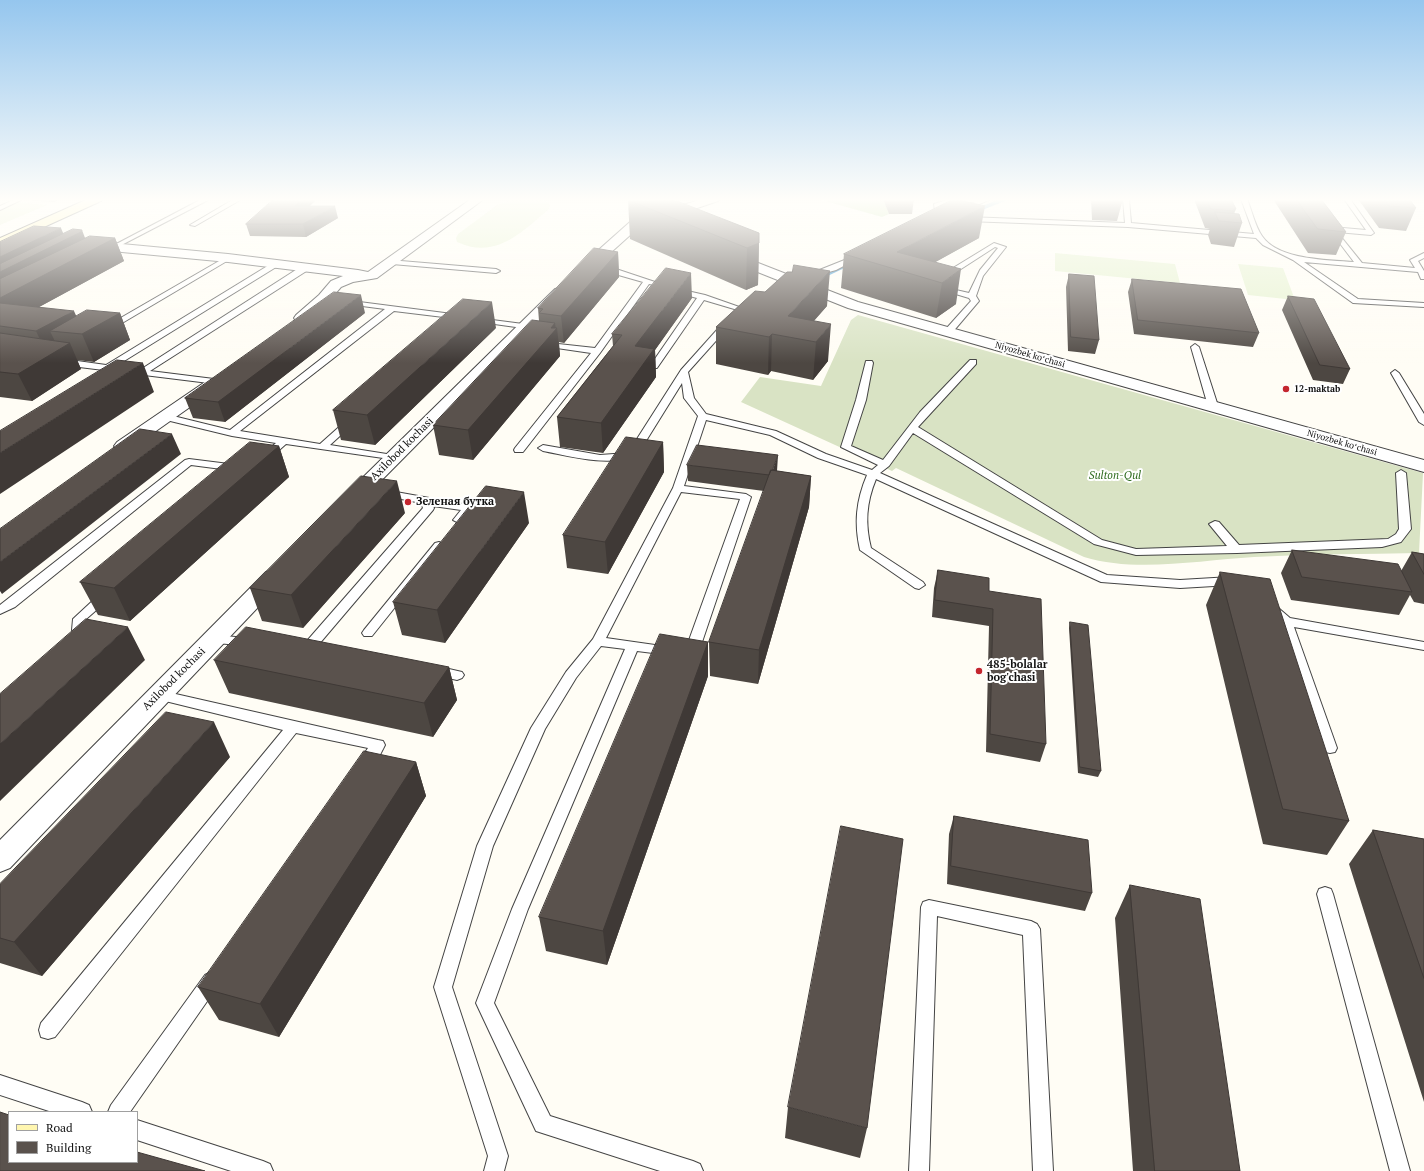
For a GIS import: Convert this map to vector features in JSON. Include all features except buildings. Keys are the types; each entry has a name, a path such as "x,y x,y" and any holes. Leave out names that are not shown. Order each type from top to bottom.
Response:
{"street":[{"path":"183,254 372,275"},
{"path":"290,327 332,300 336,284 342,281 372,275 403,254"},
{"name":"Axilobod kochasi","path":"341,510 393,458 522,338 601,254"},
{"name":"Niyozbek koʻchasi","path":"723,254 789,286 1424,466"},
{"path":"108,456 220,378"},
{"name":"Axilobod kochasi","path":"0,859 285,566"}],"lane":[{"path":"789,286 864,254"},
{"path":"948,332 976,301 972,296 936,284 981,254"},
{"path":"972,296 973,288 983,268 997,254"},
{"path":"1284,254 1295,259 1356,301 1424,306"},
{"path":"1351,254 1359,264"},
{"path":"1424,255 1414,260 1418,270 1424,277"},
{"path":"98,333 228,258"},
{"path":"1295,259 1418,270"},
{"path":"392,262 496,271"},
{"path":"94,377 277,264"},
{"path":"543,448 602,458 624,458 632,454 684,372 739,312 702,297 590,264"},
{"path":"142,372 305,268"},
{"path":"519,450 597,351 647,281"},
{"path":"654,366 702,297"},
{"path":"332,300 468,319 456,329"},
{"path":"232,433 392,308"},
{"path":"475,320 522,338 597,351"},
{"path":"1195,347 1213,406"},
{"path":"57,356 107,368 220,378"},
{"path":"919,585 866,550 860,527 864,493 873,474 885,464 912,428 973,362"},
{"path":"869,363 861,400 846,446 885,464"},
{"path":"119,379 132,371"},
{"path":"684,372 688,398 703,416 773,433 822,456 873,474 1105,579 1180,584 1234,581 1241,583"},
{"path":"1395,372 1424,422"},
{"path":"322,447 357,416"},
{"path":"494,1171 498,1156 443,987 485,846 538,728 571,675 598,641 678,488 703,416"},
{"path":"165,417 232,433 393,458"},
{"path":"912,428 1098,542 1111,547 1136,552 1149,553 1237,550 1378,544 1397,541 1405,530 1401,474"},
{"path":"255,465 284,441"},
{"path":"0,610 11,604 189,462 250,470 239,479"},
{"path":"363,488 468,508 368,633"},
{"path":"598,641 691,654 746,497 678,488"},
{"path":"309,647 429,508 425,501"},
{"path":"1215,524 1237,550"},
{"path":"86,653 88,648 78,630 79,619 115,588"},
{"path":"1263,598 1272,609 1286,621 1330,748"},
{"path":"1286,621 1424,646"},
{"path":"213,639 257,643"},
{"path":"287,645 324,650"},
{"path":"633,646 520,909 484,1003 543,1124 693,1171"},
{"path":"426,669 457,675"},
{"path":"158,695 293,727 378,745 355,777"},
{"path":"48,1030 293,727"},
{"path":"1325,894 1400,1171"},
{"path":"918,1171 929,907 1031,929 1043,1171"},
{"path":"119,1111 218,970"},
{"path":"0,1085 79,1111"},
{"path":"138,1130 263,1171"}],"green space":[{"path":"1055,254 1175,264 1180,283 1055,271"},
{"path":"1238,264 1283,268 1295,300 1248,295"},
{"name":"Sulton-Qul","path":"858,315 1423,473 1419,553 1275,556 1146,565 1104,562 1084,557 896,468 892,471 741,402 760,377 821,386 851,320"}],"waterway":[{"path":"821,277 842,267"}],"place":[{"name":"12-maktab","path":"1286,389"},
{"name":"Зеленая бутка","path":"408,502"},
{"name":"485-bolalar bog'chasi","path":"979,671"}]}
